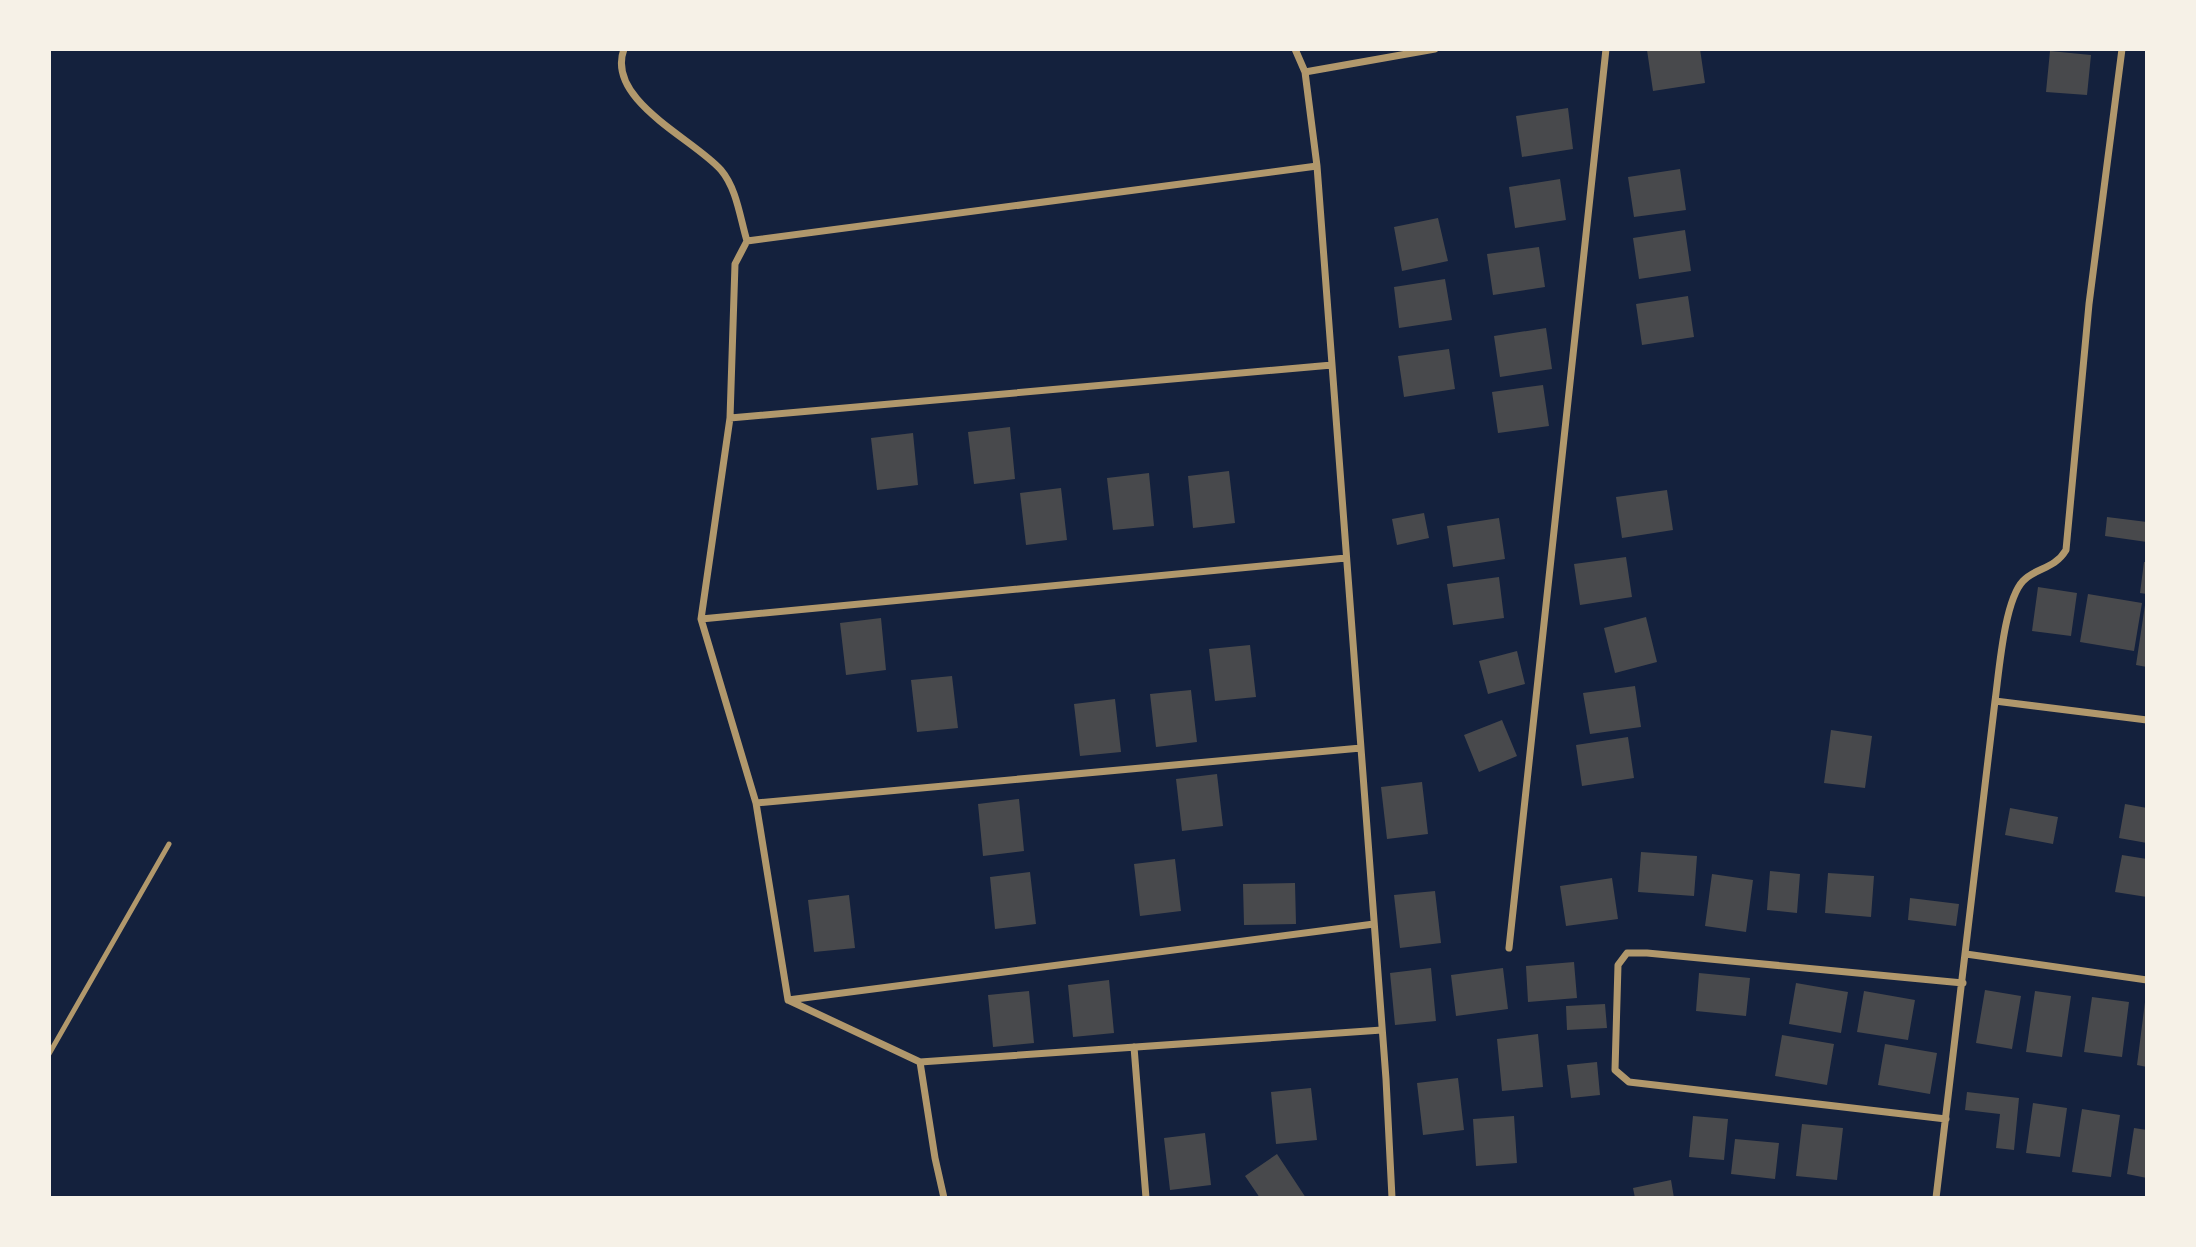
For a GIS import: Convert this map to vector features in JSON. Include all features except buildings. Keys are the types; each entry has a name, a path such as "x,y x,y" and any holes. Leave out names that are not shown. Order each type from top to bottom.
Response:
{"street":[{"path":"624,49 621,57 624,82 655,118 720,169 731,186 747,241 734,264 730,418 701,619 756,803 788,1000"},
{"path":"1295,49 1305,72 1317,166 1382,1030 1392,1198"},
{"path":"1305,72 1436,49"},
{"path":"1509,948 1606,49"},
{"path":"1936,1198 2007,619 2024,580 2059,561 2066,550 2089,304 2122,49"},
{"path":"747,241 1317,166"},
{"path":"730,418 1332,365"},
{"path":"701,619 1346,558"},
{"path":"1995,701 2147,720"},
{"path":"756,803 1361,748"},
{"path":"788,1000 1374,924"},
{"path":"1946,1119 1629,1082 1615,1070 1618,965 1627,953 1647,953 1963,983"},
{"path":"1966,954 2147,980"},
{"path":"788,1000 920,1062 1382,1030"},
{"path":"1134,1047 1146,1198"},
{"path":"920,1062 944,1198"}],"lane":[{"path":"49,1054 169,844"}]}
